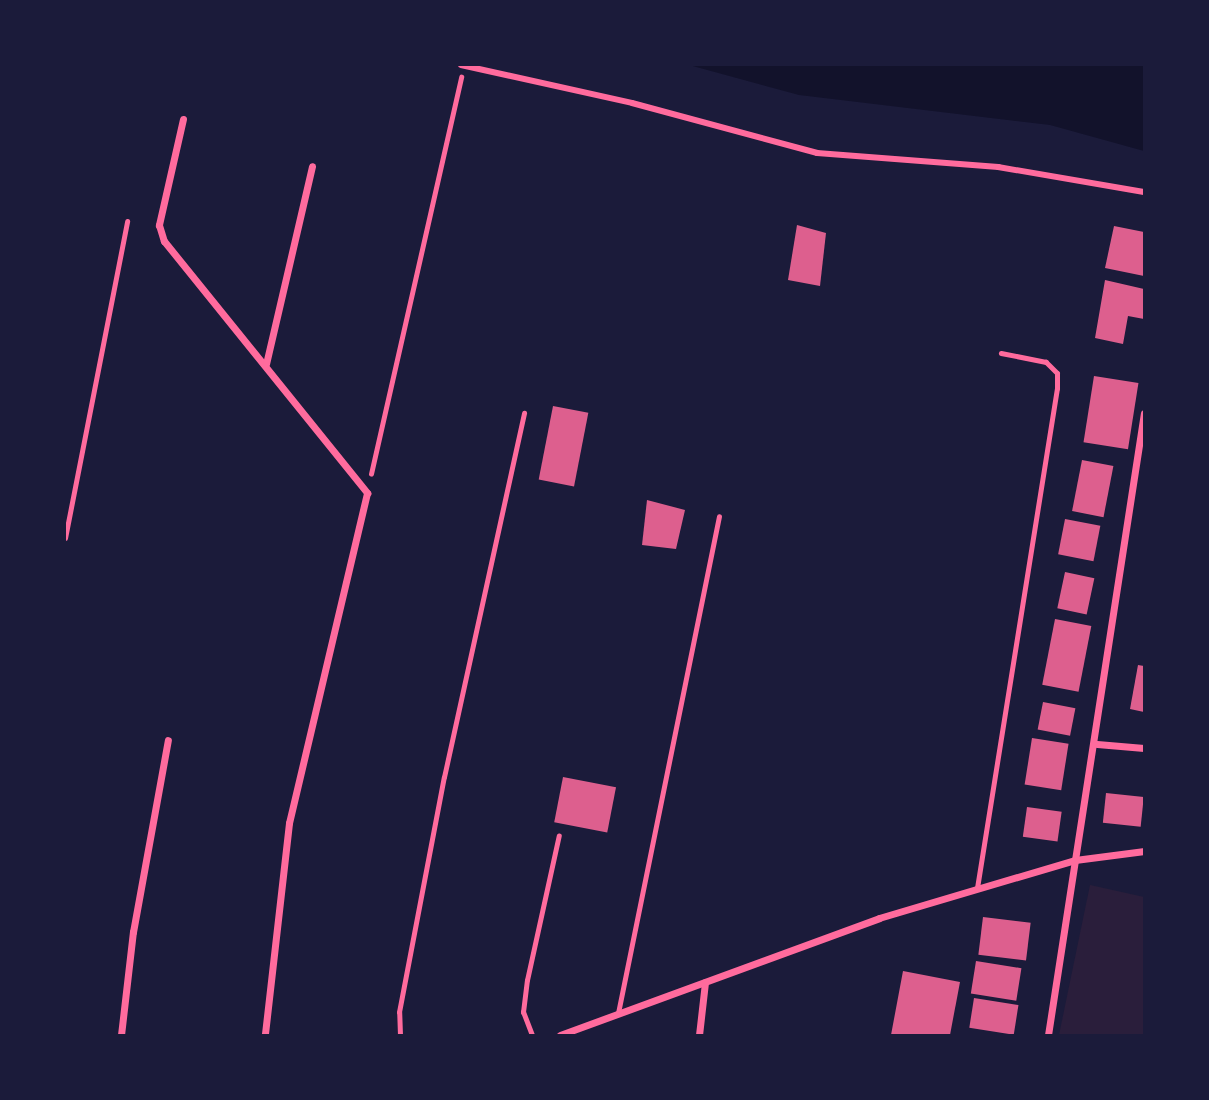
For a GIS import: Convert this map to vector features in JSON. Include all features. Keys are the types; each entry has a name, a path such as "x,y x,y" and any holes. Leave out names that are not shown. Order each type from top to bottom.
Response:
{"street":[{"path":"462,65 632,103 817,153 998,167 1144,191"},
{"path":"183,119 159,225 164,241 367,492 289,823 265,1035"},
{"path":"266,364 312,166"},
{"path":"1048,1035 1075,860 1097,744 1144,413"},
{"path":"121,1035 133,932 167,740"},
{"path":"1097,744 1144,748"},
{"path":"560,1035 880,918 1075,860 1144,851"},
{"path":"699,1035 705,982"}],"lane":[{"path":"65,538 127,220"},
{"path":"977,888 1057,388 1057,373 1046,362 1001,353"},
{"path":"400,1035 399,1012 444,777 524,413"},
{"path":"618,1013 719,516"},
{"path":"532,1035 523,1012 527,980 559,835"}],"path":[{"path":"367,492 462,65"}],"shaded area":[{"path":"689,65 1144,65 1144,151 1050,125 799,95"},
{"path":"1090,885 1144,897 1144,1035 1059,1035"}],"building":[{"path":"797,225 826,233 820,286 788,280"},
{"path":"1114,226 1144,232 1144,276 1105,268"},
{"path":"1105,280 1144,289 1144,319 1128,316 1123,344 1095,338"},
{"path":"1094,376 1138,383 1128,449 1084,442"},
{"path":"553,406 588,413 574,486 539,480"},
{"path":"1082,460 1113,466 1103,517 1072,511"},
{"path":"647,500 685,510 676,549 642,545"},
{"path":"1065,519 1100,526 1093,561 1058,554"},
{"path":"1065,572 1094,578 1087,614 1057,608"},
{"path":"1055,619 1091,626 1079,692 1042,685"},
{"path":"1138,665 1144,666 1144,712 1130,709"},
{"path":"1043,702 1075,708 1070,736 1038,729"},
{"path":"1032,738 1069,744 1061,790 1025,784"},
{"path":"563,777 616,787 607,832 554,822"},
{"path":"1106,793 1144,797 1141,827 1103,823"},
{"path":"1027,807 1062,812 1057,842 1023,837"},
{"path":"983,917 1031,923 1026,961 978,955"},
{"path":"976,961 1021,968 1016,1001 971,994"},
{"path":"903,971 960,982 950,1035 891,1035"},
{"path":"974,998 1018,1005 1014,1035 969,1028"}]}
